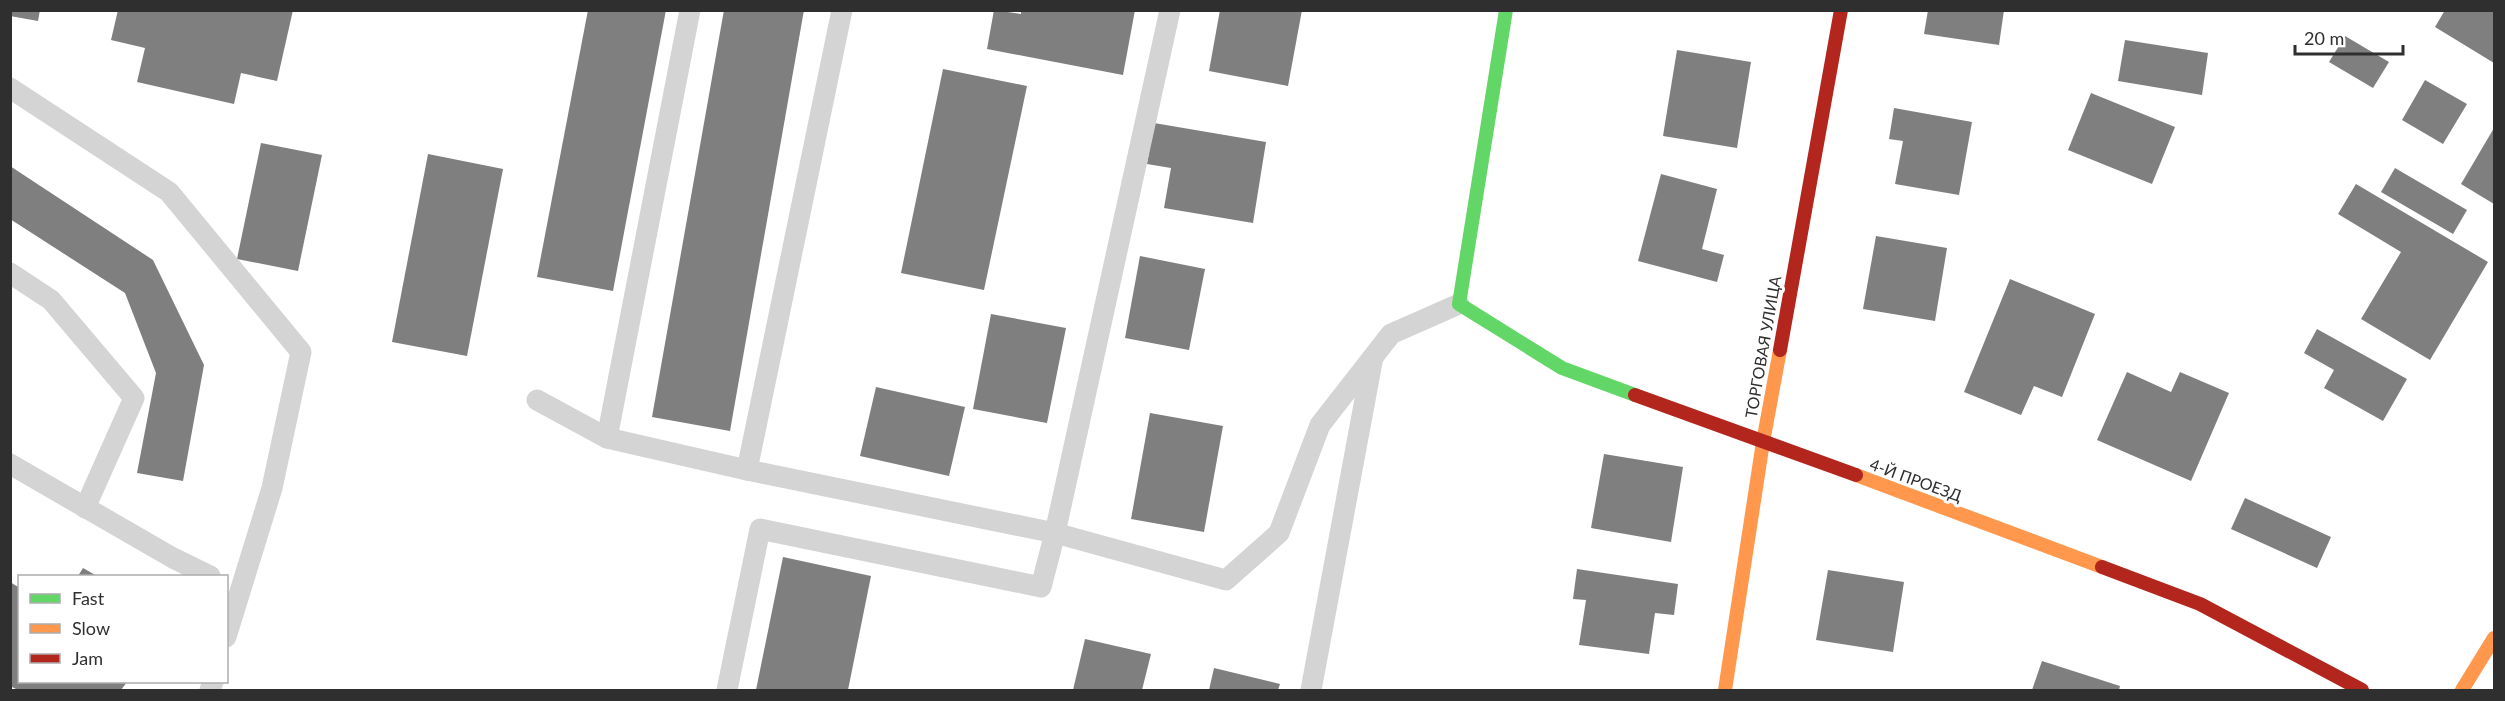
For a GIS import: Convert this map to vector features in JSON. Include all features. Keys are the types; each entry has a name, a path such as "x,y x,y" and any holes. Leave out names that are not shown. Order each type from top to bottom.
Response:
{"street":[{"path":"1459,304 1506,10"},
{"name":"ТОРГОВАЯ УЛИЦА","path":"1725,690 1763,442 1841,10"},
{"name":"4-Й ПРОЕЗД","path":"1459,304 1562,368 1941,506 2200,604 2362,690"},
{"path":"2462,690 2494,638"}],"lane":[{"path":"607,438 690,10"},
{"path":"747,470 842,10"},
{"path":"727,690 760,530 1041,587 1055,533 1170,10"},
{"path":"10,88 169,192 301,352 272,488 234,588 228,625"},
{"path":"10,273 51,300 134,398 85,508"},
{"path":"537,400 607,438 747,470 1055,533 1226,580 1279,533 1320,425 1391,334 1459,304"},
{"path":"1311,690 1373,358"},
{"path":"10,464 208,575"}],"building":[{"path":"10,10 40,10 38,21 10,16"},
{"path":"118,10 293,10 277,81 241,73 234,104 137,82 145,48 111,40"},
{"path":"588,10 666,10 613,291 537,277"},
{"path":"724,10 804,10 730,431 652,417"},
{"path":"994,10 1021,14 1021,10 1135,10 1123,75 987,49"},
{"path":"1220,10 1302,10 1288,86 1209,71"},
{"path":"1928,10 2004,10 1999,45 1924,34"},
{"path":"2445,10 2494,10 2494,63 2435,27"},
{"path":"2345,36 2389,62 2373,88 2329,62"},
{"path":"2125,40 2208,53 2202,95 2118,81"},
{"path":"1677,50 1751,62 1737,148 1663,136"},
{"path":"943,69 1027,86 984,290 901,273"},
{"path":"2425,80 2467,104 2443,144 2402,120"},
{"path":"2091,93 2175,127 2152,184 2068,150"},
{"path":"1894,108 1972,122 1959,195 1895,184 1903,141 1889,139"},
{"path":"1154,123 1266,142 1253,223 1164,208 1171,168 1147,164"},
{"path":"2494,128 2494,204 2461,184"},
{"path":"261,143 322,155 298,271 237,259"},
{"path":"428,154 503,169 467,356 392,342"},
{"path":"10,166 153,260 204,365 183,481 137,473 156,373 125,293 10,219"},
{"path":"2395,168 2467,210 2453,234 2381,192"},
{"path":"1661,174 1717,189 1702,249 1724,255 1717,282 1638,261"},
{"path":"2356,184 2488,262 2430,360 2361,319 2401,252 2338,214"},
{"path":"1876,236 1947,248 1935,321 1863,309"},
{"path":"1140,256 1205,269 1189,350 1125,338"},
{"path":"2010,279 2095,314 2062,397 2034,386 2021,415 1964,392"},
{"path":"991,314 1066,328 1047,423 973,409"},
{"path":"2317,329 2407,379 2383,421 2324,388 2334,370 2304,353"},
{"path":"2127,372 2171,392 2180,372 2229,393 2191,481 2097,440"},
{"path":"876,387 965,407 949,476 860,456"},
{"path":"1150,413 1223,426 1204,532 1131,519"},
{"path":"1604,454 1683,467 1671,542 1591,528"},
{"path":"2245,498 2331,537 2317,568 2231,529"},
{"path":"783,557 871,576 848,690 756,690"},
{"path":"83,568 95,575 79,575"},
{"path":"1577,569 1678,584 1674,615 1655,613 1649,654 1579,645 1586,600 1573,599"},
{"path":"1828,570 1904,582 1893,652 1816,640"},
{"path":"10,582 18,587 18,683 126,683 121,690 18,690 10,686"},
{"path":"1085,639 1151,654 1142,690 1073,690"},
{"path":"2042,661 2120,686 2119,690 2032,690"},
{"path":"1214,668 1280,684 1278,690 1209,690"}],"traffic: fast":[{"path":"1506,10 1459,304 1562,368 1635,395"}],"traffic: slow":[{"path":"1725,690 1763,442 1780,350"},
{"path":"1856,475 2102,567"},
{"path":"2462,690 2494,638"}],"traffic: jam":[{"path":"1780,350 1841,10"},
{"path":"1635,395 1856,475"},
{"path":"2102,567 2200,604 2362,690"}]}
